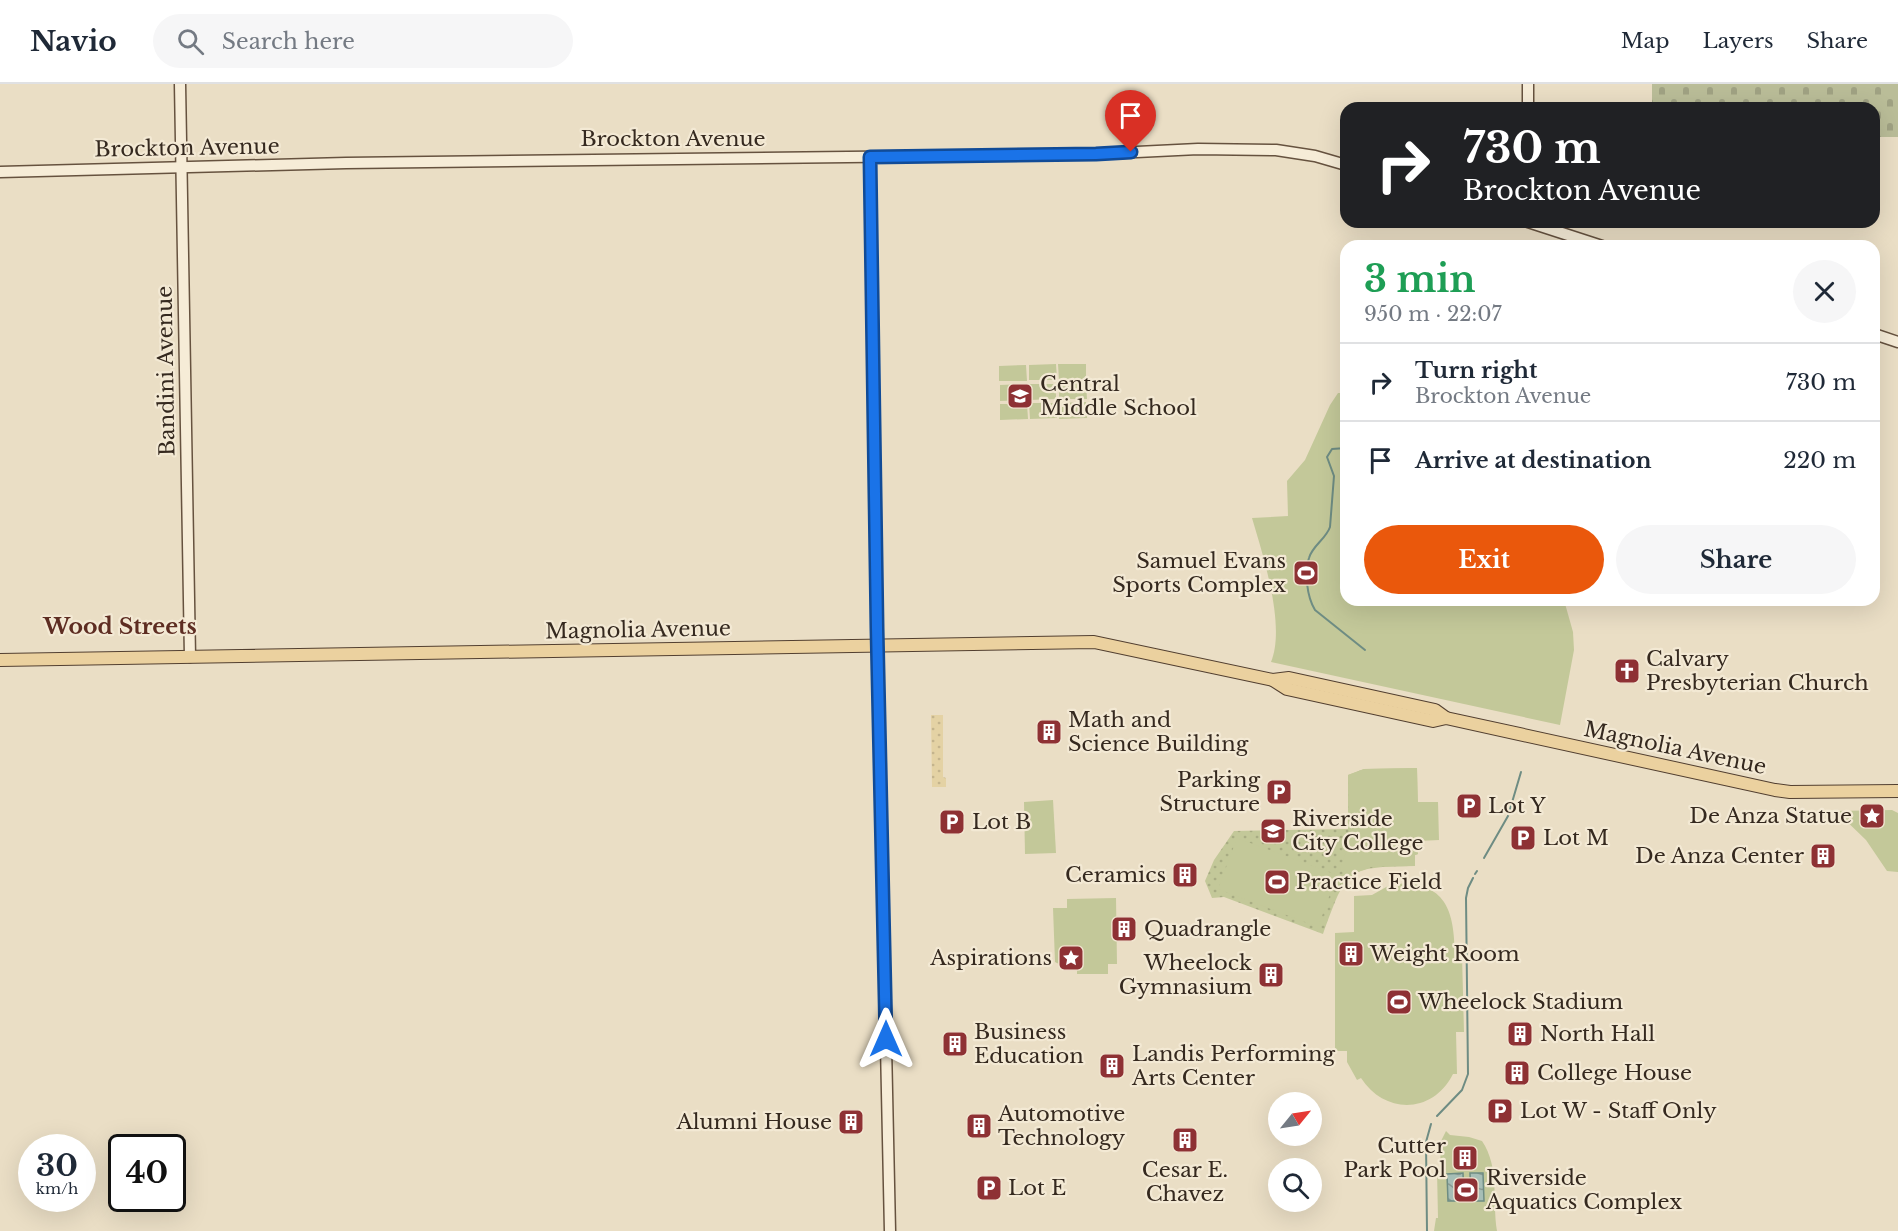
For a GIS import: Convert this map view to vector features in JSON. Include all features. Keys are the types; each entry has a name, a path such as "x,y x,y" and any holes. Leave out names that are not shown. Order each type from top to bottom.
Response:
{"main road":[{"name":"Magnolia Avenue","path":"0,660 1094,642 1274,680 1287,689 1433,721 1446,718 1775,790 1790,792 1898,791"}],"street":[{"name":"Bandini Avenue","path":"180,84 190,657"},
{"path":"1528,84 1528,102"},
{"name":"Brockton Avenue","path":"0,171 346,163 1096,154 1209,149 1293,152 1340,163"},
{"path":"870,157 889,1228"},
{"path":"1546,228 1584,240"},
{"path":"1880,336 1898,342"}],"green space":[{"path":"1652,84 1898,84 1898,137 1880,137 1880,102 1652,102"},
{"path":"1056,364 1057,380 1029,380 1029,365"},
{"path":"1058,364 1086,364 1086,379 1059,380"},
{"path":"1026,365 1027,381 999,381 999,366"},
{"path":"1086,383 1087,399 1059,399 1059,384"},
{"path":"1027,384 1027,400 1000,401 1000,385"},
{"path":"1028,384 1056,384 1056,399 1029,400"},
{"name":"Samuel Evans Sports Complex","path":"1340,393 1340,606 1566,606 1573,632 1574,650 1560,725 1271,662 1276,630 1274,610 1267,570 1252,518 1288,516 1287,481 1305,460 1330,405"},
{"path":"1086,402 1087,418 1059,419 1059,403"},
{"path":"1029,403 1057,403 1057,418 1030,419"},
{"path":"1000,404 1027,404 1028,419 1000,420"},
{"path":"1417,768 1418,854 1415,855 1415,866 1374,868 1352,876 1344,884 1338,896 1323,934 1224,897 1212,898 1205,881 1214,860 1234,831 1348,829 1348,775 1364,769"},
{"path":"1417,768 1418,802 1438,802 1439,840 1418,841 1415,866 1371,867 1353,874 1340,870 1349,842 1348,775 1364,769"},
{"path":"1053,800 1056,853 1025,854 1024,802"},
{"path":"1892,810 1898,813 1898,872 1887,871 1866,840 1836,811"},
{"name":"Practice Field","path":"1237,838 1337,875 1318,927 1218,889"},
{"name":"Wheelock Stadium","path":"1405,883 1420,885 1432,890 1440,897 1451,917 1455,955 1462,955 1464,1032 1456,1032 1457,1074 1453,1074 1434,1097 1421,1103 1408,1105 1395,1104 1383,1099 1361,1078 1357,1080 1347,1062 1347,1051 1335,1051 1335,933 1354,932 1354,896 1372,895 1388,886"},
{"path":"1116,898 1117,964 1108,964 1108,974 1077,974 1077,968 1061,970 1061,965 1055,962 1053,908 1067,908 1067,899"},
{"name":"Riverside Aquatics Complex","path":"1446,1131 1450,1135 1482,1141 1488,1151 1493,1173 1497,1231 1434,1231 1436,1218 1438,1218 1437,1170 1440,1169 1441,1141"}],"sand":[{"path":"931,715 943,715 943,777 946,778 946,787 932,787"}],"water":[{"path":"1463,1173 1464,1201 1448,1201 1447,1174"},
{"path":"1470,1173 1483,1173 1484,1201 1471,1201"}],"waterway":[{"path":"1340,448 1332,449 1327,457 1334,476 1330,527 1311,554 1307,564 1307,584 1315,610 1365,650"},
{"path":"1484,858 1508,816 1521,772"},
{"path":"1437,1116 1462,1090 1468,1074 1466,898 1473,878"},
{"path":"1427,1231 1426,1142 1431,1124"}],"place":[{"name":"Central Middle School","path":"1020,396"},
{"name":"Samuel Evans Sports Complex","path":"1306,573"},
{"name":"Calvary Presbyterian Church","path":"1627,671"},
{"name":"Math and Science Building","path":"1049,732"},
{"name":"Parking Structure","path":"1279,792"},
{"name":"Lot Y","path":"1469,806"},
{"name":"De Anza Statue","path":"1872,816"},
{"name":"Lot B","path":"952,822"},
{"name":"Riverside City College","path":"1273,831"},
{"name":"Lot M","path":"1523,838"},
{"name":"De Anza Center","path":"1823,856"},
{"name":"Ceramics","path":"1185,875"},
{"name":"Practice Field","path":"1277,882"},
{"name":"Quadrangle","path":"1124,929"},
{"name":"Weight Room","path":"1351,954"},
{"name":"Aspirations","path":"1071,958"},
{"name":"Wheelock Gymnasium","path":"1271,975"},
{"name":"Wheelock Stadium","path":"1399,1002"},
{"name":"North Hall","path":"1520,1034"},
{"name":"Business Education","path":"955,1044"},
{"name":"Landis Performing Arts Center","path":"1112,1066"},
{"name":"College House","path":"1517,1073"},
{"name":"Lot W - Staff Only","path":"1500,1111"},
{"name":"Alumni House","path":"851,1122"},
{"name":"Automotive Technology","path":"979,1126"},
{"name":"Cesar E. Chavez","path":"1185,1140"},
{"name":"Cutter Park Pool","path":"1465,1158"},
{"name":"Lot E","path":"989,1188"},
{"name":"Riverside Aquatics Complex","path":"1466,1190"}],"district":[{"name":"Wood Streets","path":"120,626"}],"route":[{"path":"886,1039 870,157 1131,152"}]}
